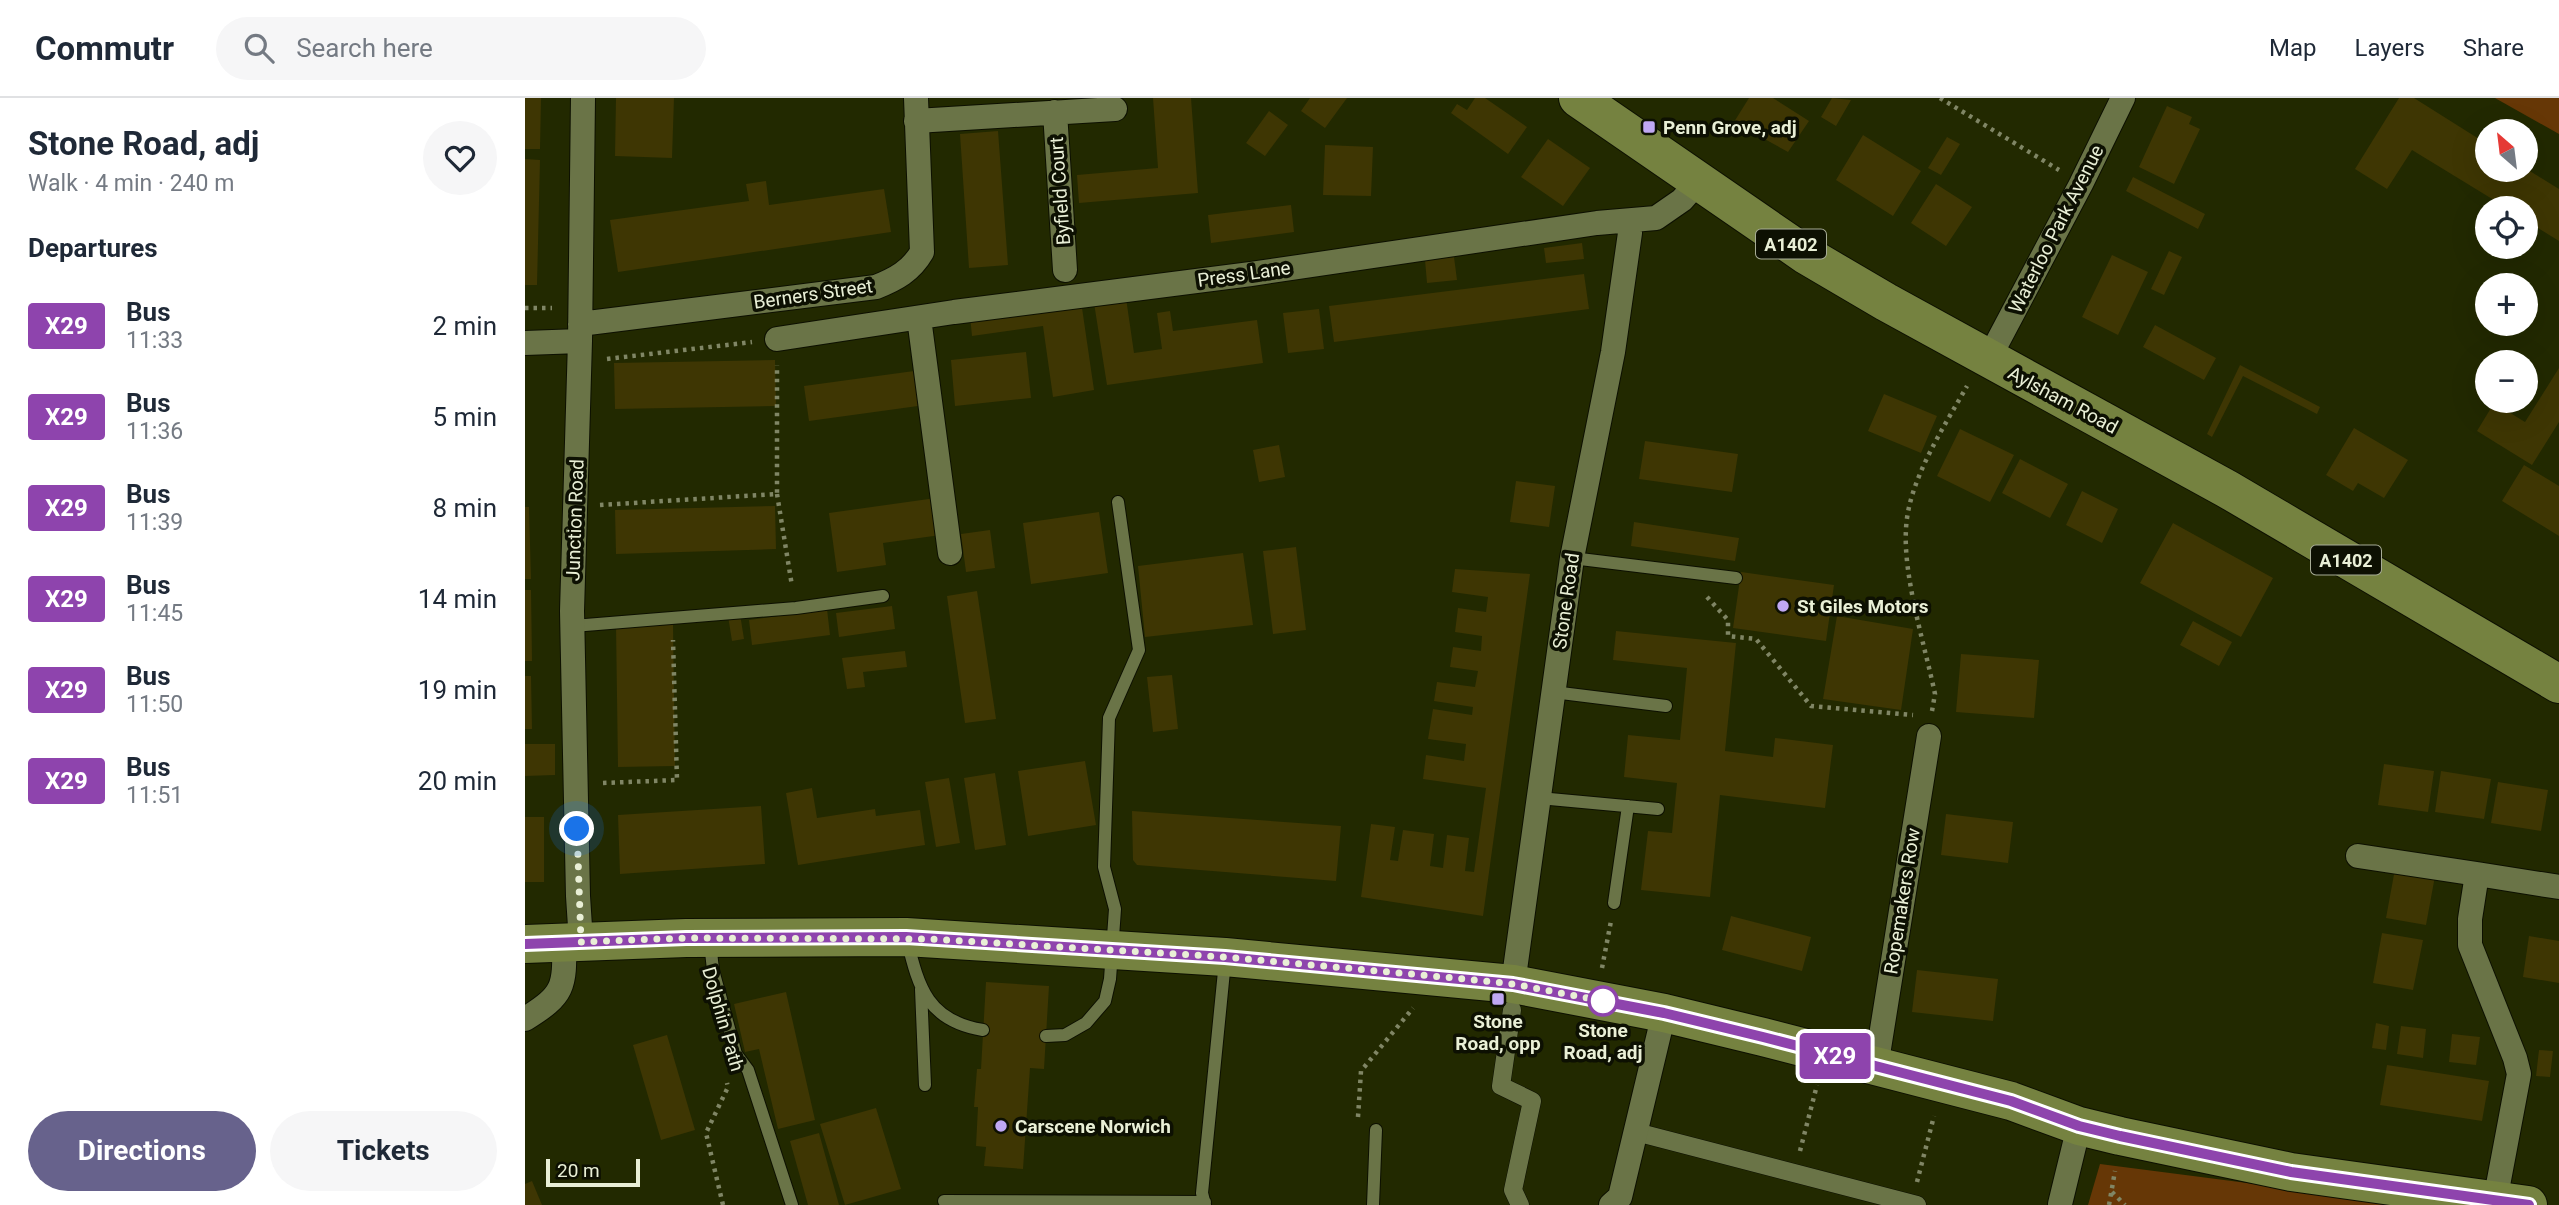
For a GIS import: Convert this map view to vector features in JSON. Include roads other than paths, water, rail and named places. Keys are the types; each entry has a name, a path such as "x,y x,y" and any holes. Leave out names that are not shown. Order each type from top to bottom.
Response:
{"main road":[{"name":"Aylsham Road","path":"1578,98 1806,255 1985,358 2227,489 2559,684"},
{"path":"525,944 709,938 906,937 1225,957 1513,997 1664,1013 2011,1101 2079,1126 2291,1172 2512,1203"}],"street":[{"name":"Junction Road","path":"525,1019 560,991 572,943 576,784 573,626 583,98"},
{"name":"Waterloo Park Avenue","path":"1985,358 2081,184 2123,98"},
{"name":"Byfield Court","path":"916,110 1055,112 1115,108"},
{"name":"Berners Street","path":"525,342 579,342 876,287 892,281 915,264 922,252 916,110"},
{"name":"Byfield Court","path":"1055,112 1065,270"},
{"name":"Press Lane","path":"777,339 1597,223 1656,218 1682,200 1698,182"},
{"name":"Stone Road","path":"1513,997 1572,558 1613,352 1630,233 1629,221"},
{"path":"919,318 950,553"},
{"name":"Ropemakers Row","path":"1876,1067 1930,726"},
{"path":"2358,856 2559,887"},
{"path":"2477,874 2469,919 2470,945 2519,1074 2512,1203"},
{"path":"1513,997 1501,1086 1532,1101 1517,1198"},
{"path":"1611,1205 1620,1197 1664,1013"},
{"path":"2060,1204 2079,1126"},
{"path":"1636,1132 1915,1204"}],"lane":[{"path":"1046,1036 1065,1035 1086,1023 1105,1001 1110,979 1115,909 1104,867 1109,718 1139,650 1118,502"},
{"path":"1572,558 1735,578"},
{"path":"573,626 796,608 883,596"},
{"path":"1553,692 1666,706"},
{"path":"1539,798 1658,808"},
{"path":"1614,903 1628,806"},
{"path":"906,937 921,989 925,1085"},
{"path":"709,938 713,970 736,1054 748,1070 792,1205"},
{"path":"944,1201 1205,1204 1202,1194 1225,957"},
{"path":"921,989 941,1016 983,1030"},
{"path":"1373,1205 1376,1130"}],"place":[{"name":"Penn Grove, adj","path":"1649,127"},
{"name":"St Giles Motors","path":"1783,606"},
{"name":"Stone Road, opp","path":"1498,999"},
{"name":"Stone Road, adj","path":"1603,1001"},
{"name":"Carscene Norwich","path":"1001,1126"}]}
